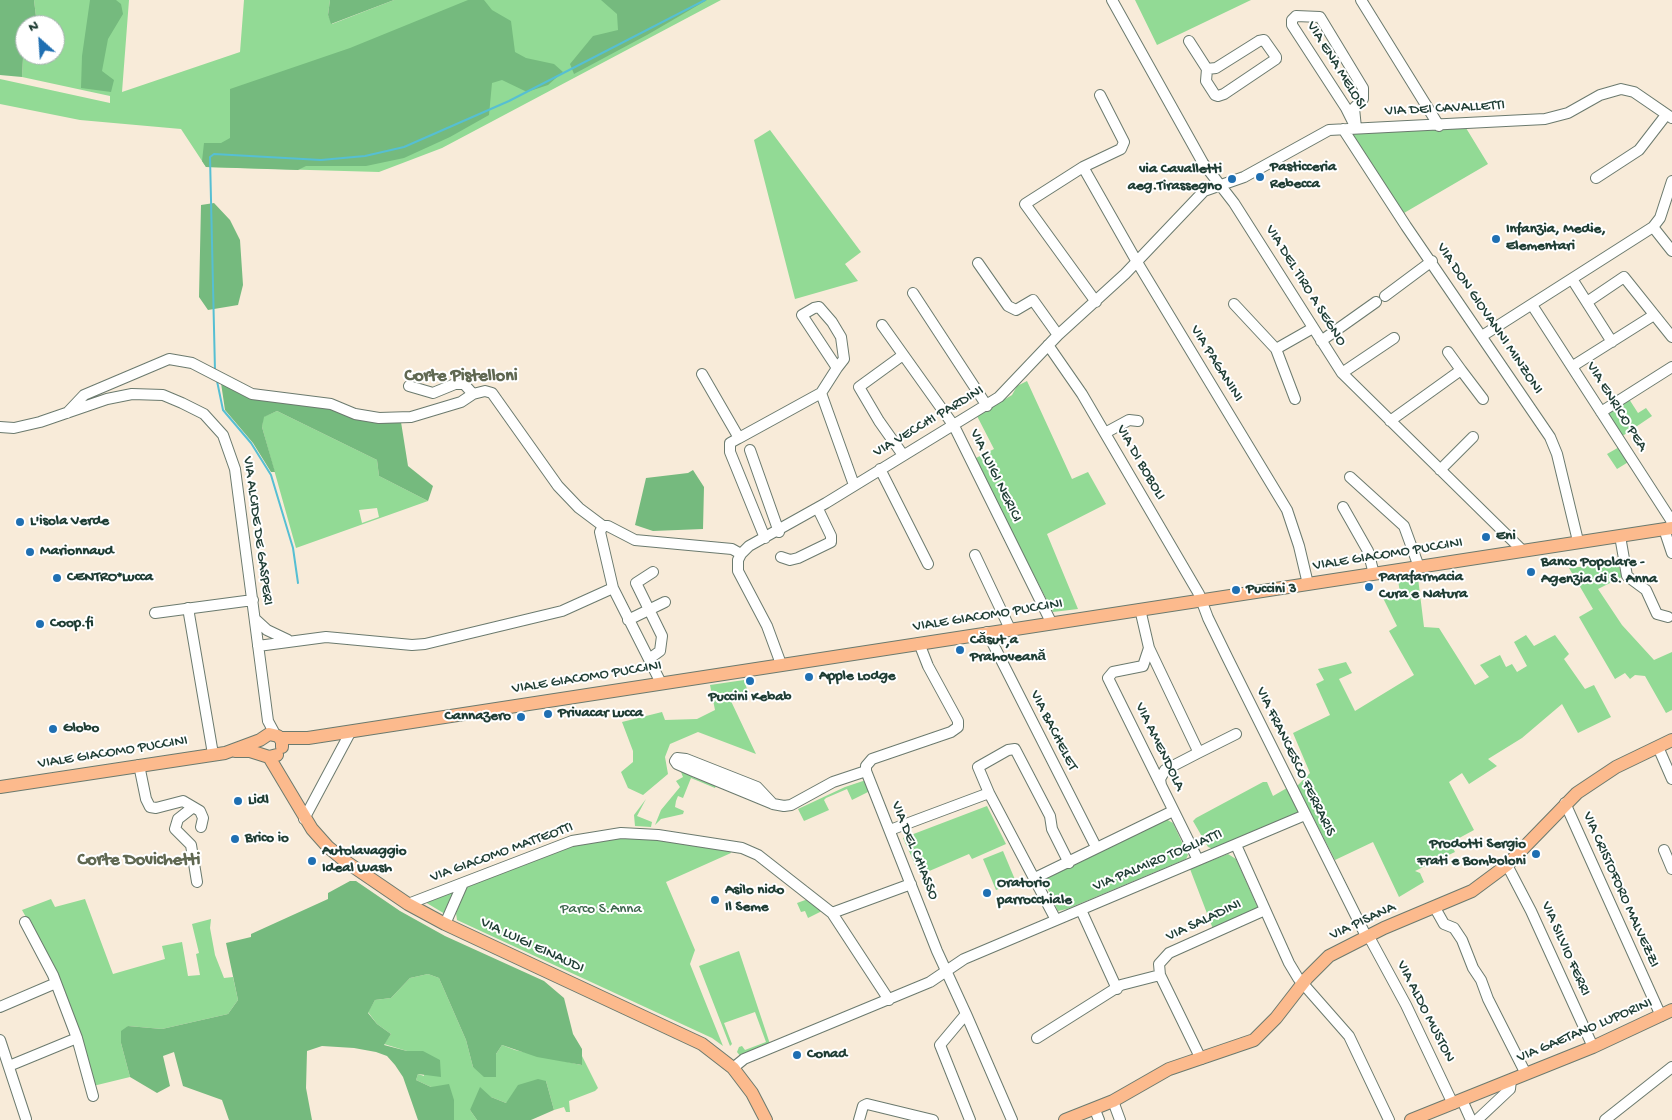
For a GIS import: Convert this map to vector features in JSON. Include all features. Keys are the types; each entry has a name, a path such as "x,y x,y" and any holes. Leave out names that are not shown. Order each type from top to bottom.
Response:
{"main road":[{"name":"VIALE GIACOMO PUCCINI","path":"0,787 1051,622 1669,528"},
{"name":"VIA PISANA","path":"1065,1120 1097,1115 1113,1101 1162,1073 1254,1040 1276,1018 1303,983 1329,956 1367,936 1472,892 1507,865 1565,803 1599,777 1672,740"},
{"name":"VIA LUIGI EINAUDI","path":"272,745 289,792 304,819 336,854 408,904 445,924 688,1036 711,1049 733,1068 752,1094 766,1120"},
{"name":"VIA GAETANO LUPORINI","path":"1412,1120 1593,1047 1667,1013"}],"street":[{"name":"VIA DEL TIRO A SEGNO","path":"1112,0 1203,163 1234,203 1260,242 1342,373 1522,550"},
{"path":"1361,0 1439,126"},
{"name":"VIA ENA MELOSI","path":"1296,16 1320,17 1363,88 1362,99 1354,108 1356,128 1346,108 1292,25 1292,20 1296,16"},
{"path":"1190,41 1207,69 1206,82 1215,95 1218,96 1276,59 1276,57 1264,40 1259,41 1216,68 1207,69"},
{"name":"VIA DEI CAVALLETTI","path":"1218,184 1244,177 1329,130 1439,126 1545,119 1568,112 1600,95 1621,89 1634,92 1669,116"},
{"path":"1096,302 1025,204 1083,167 1121,149 1124,142 1100,95"},
{"path":"1596,178 1639,150 1669,116"},
{"name":"VIA DON GIOVANNI MINZONI","path":"1343,129 1406,226 1432,261 1550,436 1578,541"},
{"name":"VIA PAGANINI","path":"1083,167 1137,262 1287,510 1299,546 1308,584"},
{"path":"1482,336 1652,227 1660,218 1672,181"},
{"name":"VIA VECCHI PARDINI","path":"741,554 749,546 779,532 903,455 987,406 1006,390 1058,335 1096,302 1137,262 1204,190 1218,184"},
{"path":"1652,227 1672,251"},
{"path":"1385,296 1432,261"},
{"path":"978,263 1008,306 1016,310 1033,300 1058,335"},
{"path":"1587,302 1624,277 1672,337"},
{"path":"1572,279 1612,342"},
{"path":"913,293 987,406"},
{"path":"1321,340 1376,302"},
{"path":"1234,304 1276,349 1295,399"},
{"name":"VIA ENRICO PEA","path":"1532,304 1671,520 1669,528 1672,553"},
{"path":"765,538 730,452 730,443 821,393 844,359 841,338 832,322 819,307 814,308 802,315 837,368"},
{"path":"1573,366 1654,315"},
{"name":"VIA LUIGI NERICI","path":"882,325 954,426 1051,622"},
{"path":"1276,349 1313,328"},
{"path":"1342,373 1394,338"},
{"name":"VIA DI BOBOLI","path":"1048,345 1078,387 1186,569 1200,600"},
{"path":"1448,352 1483,399"},
{"path":"903,355 858,387 878,421 903,455"},
{"path":"70,412 84,395 169,359 192,363 252,394 331,404 369,417 411,417 461,402 473,394 486,391 492,393 558,486 579,508 603,526 608,526 635,540 732,549 741,554 738,560 738,571 767,626 781,664"},
{"path":"1602,412 1672,367"},
{"path":"1390,421 1461,370"},
{"path":"702,374 739,438"},
{"path":"409,386 433,393 455,384 464,384 473,394"},
{"path":"821,393 854,485"},
{"name":"VIA ALCIDE DE GASPERI","path":"0,427 25,426 132,394 163,395 204,414 223,435 233,458 272,745"},
{"path":"1105,433 1129,420 1138,421"},
{"path":"1440,470 1472,436"},
{"path":"750,450 779,532"},
{"path":"880,469 928,564"},
{"path":"1350,477 1404,526 1419,567"},
{"path":"1342,507 1368,551 1374,574"},
{"path":"782,557 790,560 798,558 831,542 832,536 818,509"},
{"path":"603,526 600,532 613,588 660,683"},
{"path":"1620,536 1627,576 1646,590 1656,614 1668,618"},
{"path":"975,555 1010,629"},
{"path":"649,659 660,651 663,643 662,636 636,583 653,572"},
{"name":"VIA ALCIDE DE GASPERI","path":"258,646 289,640 326,637 412,646 425,644 562,611 613,588"},
{"path":"155,613 253,600"},
{"name":"VIA FRANCESCO FERRARIS","path":"1200,600 1305,815 1367,936"},
{"path":"628,620 665,602"},
{"path":"188,608 213,754"},
{"path":"1140,609 1149,648 1197,746 1196,754"},
{"name":"VIA ALCIDE DE GASPERI","path":"254,619 267,630 289,640"},
{"name":"VIA BACHELET","path":"987,632 1094,843"},
{"path":"773,804 757,787 686,759 677,758 675,761 677,764 773,804 791,805 834,782 866,771 866,766 872,759 950,732 958,727 958,720 928,666 919,643"},
{"path":"1140,668 1146,662 1149,648"},
{"name":"VIA AMENDOLA","path":"1164,678 1154,670 1140,668 1113,672 1108,678 1198,860"},
{"path":"304,819 352,731"},
{"path":"1161,786 1160,779 1165,770 1236,734"},
{"path":"1658,747 1672,779"},
{"path":"1056,920 989,794 978,766 1008,750 1015,749 1050,816 1052,829 1069,863"},
{"path":"139,765 146,799 152,809 183,802 200,811 202,815 201,827"},
{"path":"1153,767 1165,770"},
{"name":"VIA DEL CHIASSO","path":"866,771 911,884 1012,1120"},
{"path":"890,830 989,794"},
{"name":"VIA CRISTOFORO MALVEZZI","path":"1565,803 1667,1013"},
{"path":"192,808 178,819 175,829 191,845 197,882"},
{"path":"1035,878 1173,811"},
{"name":"VIA PALMIRO TOGLIATTI","path":"733,1068 744,1058 930,982 964,959 1305,815"},
{"name":"VIA GIACOMO MATTEOTTI","path":"408,904 580,839 621,833 645,834 742,848 758,855 832,913"},
{"path":"1236,844 1289,963 1303,983 1349,1036 1389,1120"},
{"path":"1664,850 1672,869"},
{"name":"VIA SILVIO FERRI","path":"1507,865 1531,911 1593,1047"},
{"path":"445,924 463,884"},
{"path":"889,1000 832,913 911,884"},
{"path":"1435,908 1444,924 1454,928 1462,940 1473,968 1481,980 1488,999 1526,1074"},
{"path":"1081,910 1117,989"},
{"name":"VIA SALADINI","path":"1160,975 1159,964 1169,953 1265,910"},
{"path":"25,922 56,983 77,1038 93,1096"},
{"name":"VIA ALDO MUSTON","path":"1367,936 1458,1102"},
{"path":"1037,1038 1121,985 1160,975 1201,1059"},
{"path":"0,1007 56,983"},
{"path":"966,1014 940,1045 970,1120"},
{"path":"9,1066 77,1038"},
{"path":"0,1040 26,1120"},
{"path":"1605,1120 1672,1067"},
{"name":"VIA GAETANO LUPORINI","path":"1477,1120 1510,1089 1511,1080"},
{"path":"1113,1101 1120,1120"},
{"path":"1458,1102 1471,1120"},
{"path":"859,1120 863,1106 867,1104 933,1120"}],"green space":[{"path":"0,0 34,0 36,15 15,15 15,65 23,65 22,77 0,75"},
{"path":"34,0 129,0 122,92 240,52 244,0 330,0 328,15 332,24 394,0 721,0 442,148 379,172 206,167 181,129 80,120 0,104 0,79 110,103 110,96 22,77 23,65 65,65 65,15 36,15"},
{"path":"90,0 116,0 121,4 123,14 108,39 102,71 114,80 111,92 81,88 82,56"},
{"path":"330,0 394,0 331,24 328,15"},
{"path":"468,0 484,0 492,10 511,21 515,52 526,58 554,64 563,72 548,85 527,92 502,80 492,83 489,115 450,137 404,158 366,166 306,166 298,170 206,167 202,161 204,143 221,143 230,138 230,89 350,48"},
{"path":"601,0 707,0 574,74 570,64 593,36 618,30 617,14"},
{"path":"1135,0 1251,0 1157,45"},
{"path":"1466,128 1488,164 1404,213 1349,131"},
{"path":"770,130 861,252 845,264 858,281 795,299 754,140"},
{"path":"214,203 230,220 240,240 243,285 238,305 208,310 199,297 201,205"},
{"path":"1027,381 1072,479 1088,472 1106,504 1047,534 1078,609 1053,612 974,459 994,449 977,416 1012,395 1017,386"},
{"path":"221,383 248,398 329,407 401,422 408,466 433,486 428,501 379,476 377,460 277,411 264,417 262,427 275,472 271,472 253,443 225,410"},
{"path":"1629,399 1638,413 1646,408 1652,416 1621,437 1607,415"},
{"path":"277,411 377,460 379,476 428,501 296,548 262,427 263,417","holes":["377,508 379,517 362,523 359,510"]},
{"path":"1621,446 1630,461 1617,469 1607,454"},
{"path":"693,470 704,487 703,529 653,531 635,525 646,478 688,473"},
{"path":"1618,563 1622,577 1598,589 1622,625 1654,660 1672,652 1672,710 1666,713 1645,676 1635,675 1630,679 1625,673 1615,679 1579,617 1593,609 1569,568"},
{"path":"1418,578 1424,627 1439,628 1475,685 1489,677 1480,665 1500,655 1506,667 1512,664 1517,672 1527,666 1514,642 1526,635 1534,646 1555,635 1569,654 1564,659 1585,689 1594,685 1611,717 1578,733 1562,704 1522,738 1488,759 1497,766 1469,784 1462,773 1449,782 1474,830 1450,843 1455,852 1415,871 1420,873 1424,882 1399,897 1373,842 1335,860 1297,786 1310,773 1293,733 1330,715 1316,684 1324,680 1318,669 1346,662 1352,673 1339,679 1355,711 1414,675 1389,631 1397,626 1383,598 1400,593 1398,580"},
{"path":"744,680 748,692 730,699 756,754 698,732 670,744 665,757 668,774 643,795 628,788 621,772 633,762 633,751 622,722 662,712 665,720 697,719 715,710 710,685"},
{"path":"679,767 694,773 692,777 716,786 715,788 691,778 683,798 678,796 676,801 675,807 684,811 683,814 661,819 655,825 661,810 680,787 676,781 683,777"},
{"path":"866,780 870,791 852,800 847,789 826,798 824,800 829,810 804,821 798,809 845,787"},
{"path":"1263,782 1267,782 1273,796 1287,788 1299,812 1298,815 1213,849 1208,847 1193,821"},
{"path":"646,799 637,816 652,822 651,827 635,826 634,815"},
{"path":"987,806 1006,844 972,859 969,854 920,875 903,838"},
{"path":"1166,819 1173,823 1188,855 1186,859 1067,909 1058,911 1043,879"},
{"name":"Parco S.Anna","path":"613,836 729,849 731,853 666,882 695,950 690,964 723,1046 712,1038 457,920 456,913 467,887 575,844"},
{"path":"1003,851 1016,882 996,890 983,859"},
{"path":"1228,854 1236,859 1258,908 1213,929 1190,869"},
{"path":"350,881 356,881 400,911 445,936 544,981 564,998 573,1034 582,1049 582,1065 537,1057 502,1045 496,1054 496,1077 484,1077 473,1067 466,1040 439,978 428,974 410,978 391,998 375,1000 368,1013 377,1024 391,1034 384,1045 407,1051 423,1051 440,1060 441,1077 418,1074 416,1080 431,1087 449,1084 454,1100 454,1120 418,1120 403,1077 387,1056 354,1048 322,1046 307,1051 306,1088 312,1120 229,1120 222,1100 183,1086 174,1052 163,1056 170,1086 157,1093 130,1077 121,1043 121,1031 128,1026 162,1029 228,1014 238,1000 226,943 251,937 251,934 328,899 328,893"},
{"path":"455,891 445,914 425,902"},
{"path":"811,898 822,911 808,918 805,911 801,912 797,903"},
{"path":"51,899 55,907 85,899 113,974 165,959 162,946 182,942 188,976 200,975 196,954 199,953 192,924 211,919 210,928 215,955 224,978 233,977 238,1000 228,1014 162,1029 128,1026 121,1043 130,1077 93,1086 82,1037 58,975 22,910"},
{"path":"739,951 770,1044 741,1057 737,1052 739,1047 742,1046 745,1050 766,1042 755,1012 724,1023 732,1044 730,1046 699,966"},
{"path":"428,974 439,978 466,1040 473,1067 496,1077 496,1054 502,1045 515,1050 581,1065 582,1056 598,1088 595,1091 569,1101 570,1112 566,1112 564,1107 554,1110 546,1081 506,1103 491,1097 470,1110 477,1120 454,1120 431,1087 416,1080 418,1074 424,1076 423,1051 407,1051 384,1044 391,1034 377,1024 368,1012 375,1000 391,998 410,978"},
{"path":"538,1079 546,1081 554,1110 531,1120 477,1120 470,1110 480,1087 491,1097 506,1103 518,1085"}],"waterway":[{"path":"215,371 210,157 214,154 321,160 365,156 404,147 509,101 705,0"},
{"path":"217,381 223,410 251,443 271,475 293,548 298,583"}],"place":[{"name":"Pasticceria Rebecca","path":"1260,177"},
{"name":"via Cavalletti aeg.Tirassegno","path":"1232,179"},
{"name":"Infanzia, Medie, Elementari","path":"1496,239"},
{"name":"L'isola Verde","path":"20,522"},
{"name":"Eni","path":"1486,537"},
{"name":"Marionnaud","path":"30,552"},
{"name":"Banco Popolare - Agenzia di S. Anna","path":"1531,572"},
{"name":"CENTRO*Lucca","path":"57,578"},
{"name":"Parafarmacia Cura e Natura","path":"1369,587"},
{"name":"Puccini 3","path":"1236,590"},
{"name":"Coop.fi","path":"40,624"},
{"name":"Căsuța Prahoveană","path":"960,650"},
{"name":"Apple Lodge","path":"809,677"},
{"name":"Puccini Kebab","path":"750,681"},
{"name":"Privacar Lucca","path":"548,714"},
{"name":"Cannazero","path":"521,717"},
{"name":"Globo","path":"53,729"},
{"name":"Lidl","path":"238,801"},
{"name":"Brico io","path":"235,839"},
{"name":"Prodotti Sergio Frati e Bomboloni","path":"1536,854"},
{"name":"Autolavaggio Ideal Wash","path":"312,861"},
{"name":"Oratorio parrocchiale","path":"987,893"},
{"name":"Asilo nido Il Seme","path":"715,900"},
{"name":"Conad","path":"797,1055"}],"district":[{"name":"Corte Pistelloni","path":"461,377"},
{"name":"Corte Dovichetti","path":"139,861"}]}
